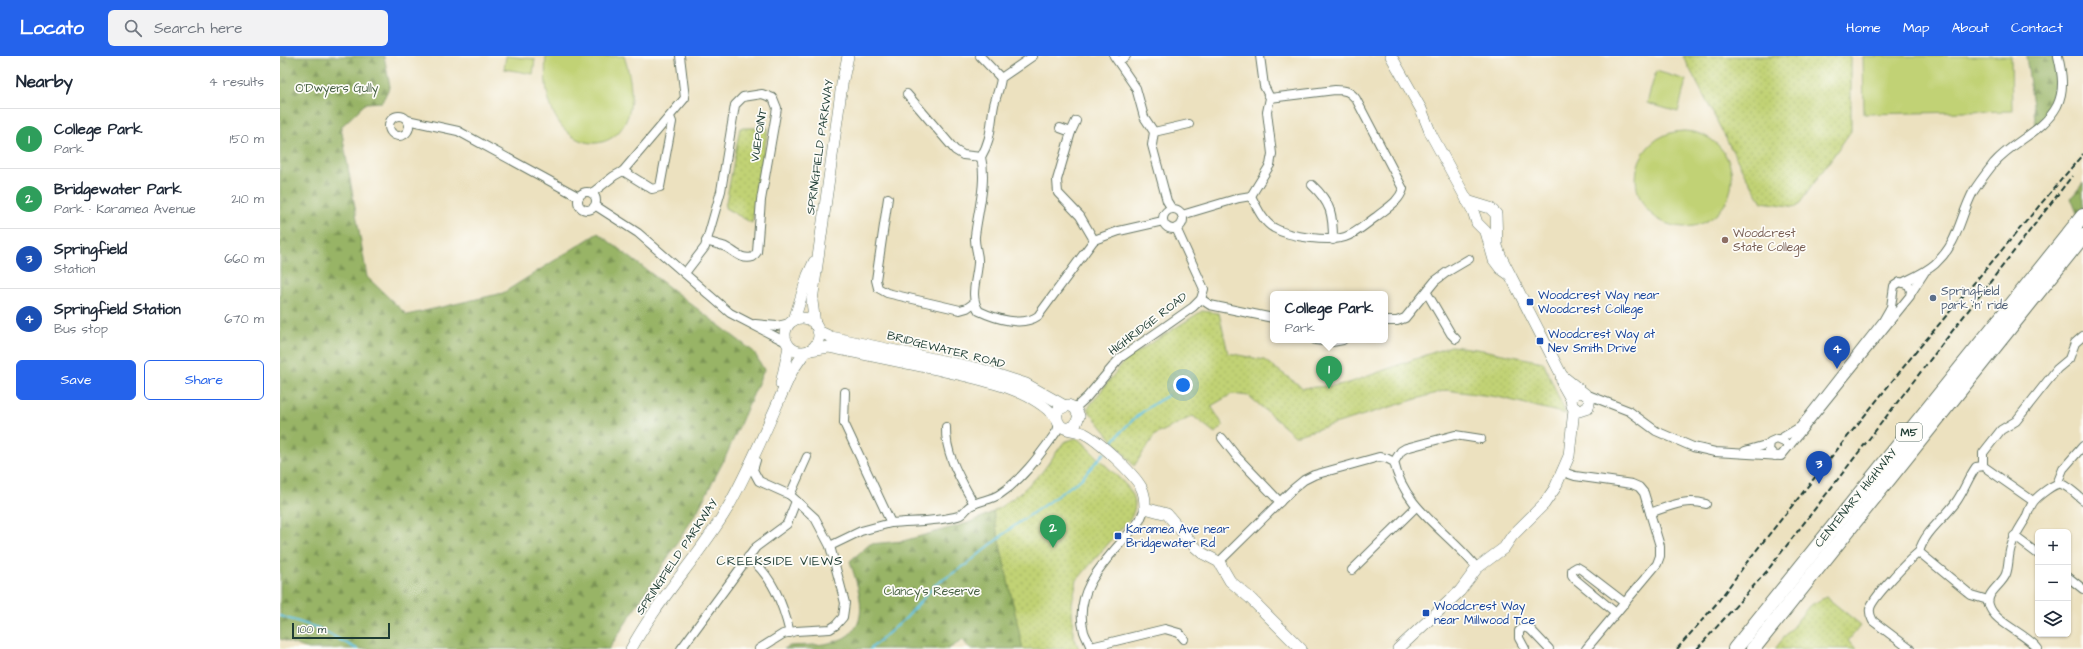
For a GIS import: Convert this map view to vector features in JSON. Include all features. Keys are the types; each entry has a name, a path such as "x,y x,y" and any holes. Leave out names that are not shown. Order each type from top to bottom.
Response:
{"highway":[{"name":"CENTENARY HIGHWAY","path":"1735,649 2083,216"},
{"name":"CENTENARY HIGHWAY","path":"1753,649 2083,236"}],"street":[{"path":"592,193 597,200 596,206 592,210 584,210 578,203 579,197 585,192 592,193 614,176 624,171 670,118 685,98 680,56"},
{"name":"SPRINGFIELD PARKWAY","path":"817,328 812,301 842,84 848,56"},
{"path":"980,56 1001,78 1000,89 994,104 989,144 981,157 984,171 975,237 979,262 974,303 979,311 985,314 1020,322 1031,321 1038,316 1094,240 1119,231 1163,221"},
{"path":"1001,78 1033,56"},
{"path":"1126,56 1117,59 1136,88 1144,118 1154,132 1152,145 1167,201 1172,209 1178,211 1182,215 1182,223 1176,228 1168,227 1163,221"},
{"path":"1182,215 1239,198 1251,196 1270,165 1272,143 1268,112 1270,98 1264,86 1260,56"},
{"path":"1391,56 1421,109 1431,134 1476,217 1477,223 1488,236 1494,260 1500,268 1510,275"},
{"path":"1561,374 1585,393 1629,410 1644,422 1669,438 1700,449 1715,452 1754,450 1769,444 1775,439 1780,439 1800,427 1883,322 1891,307 1894,286 1925,272 1935,264 1954,240 1973,193 1989,168 2005,152 2044,124 2052,115 2058,105 2062,84 2058,56"},
{"path":"1251,196 1265,220 1273,228 1317,240 1333,240 1358,230 1400,197 1403,188 1356,99 1351,94 1345,90 1335,90 1270,98"},
{"name":"VUEPOINT","path":"685,273 697,259 706,241 721,191 735,105 743,97 762,94 768,95 776,102 777,114 768,152 761,200 757,252 753,257 746,258 736,255 723,246 706,241"},
{"path":"907,94 955,150 963,155 981,157"},
{"path":"429,124 408,131 402,135 395,135 390,130 389,125 397,116 404,117 407,120 429,124 458,131 475,138 579,197"},
{"path":"624,171 652,190 660,187 672,122 670,118"},
{"path":"407,120 409,126 408,131"},
{"path":"1076,121 1071,132 1057,180 1058,193 1080,216 1094,240"},
{"path":"1154,132 1189,124"},
{"path":"1060,128 1071,132"},
{"path":"1312,185 1326,198 1331,216 1333,240"},
{"path":"888,198 876,280 878,288 887,293 960,310 967,308 974,303"},
{"path":"1467,201 1494,211 1496,220 1497,246 1510,275 1561,374 1562,383 1579,407"},
{"path":"596,206 638,233 730,313 788,345 795,351 808,351 818,340 817,328 806,319 777,326 752,324"},
{"path":"1476,217 1479,211 1486,208"},
{"path":"1163,221 1165,213 1172,209"},
{"path":"1482,228 1491,227 1496,220"},
{"name":"HIGHRIDGE ROAD","path":"1073,410 1087,397 1120,358 1193,307 1201,299 1204,289 1176,228"},
{"name":"SPRINGFIELD PARKWAY","path":"792,322 820,243"},
{"path":"1388,321 1397,321 1405,318 1436,281 1447,272 1469,259"},
{"path":"1732,452 1781,456 1909,296 1925,272"},
{"path":"1904,282 1909,285 1909,296"},
{"path":"1427,293 1451,334 1456,338"},
{"path":"1893,294 1897,299 1909,296"},
{"path":"1201,299 1210,304 1270,317"},
{"path":"788,345 785,332 792,322"},
{"name":"BRIDGEWATER ROAD","path":"817,328 831,337 980,369 1026,384 1073,410 1096,441"},
{"path":"1983,466 1983,453 2001,430 2016,421 2058,369 2069,359 2075,343 2083,336"},
{"name":"SPRINGFIELD PARKWAY","path":"773,413 788,345"},
{"name":"BRIDGEWATER ROAD","path":"808,351 829,347 844,350 990,382 1034,400 1051,411 1061,426 1084,433 1096,441 1116,460 1141,487 1145,499 1145,508"},
{"name":"SPRINGFIELD PARKWAY","path":"631,649 656,610 703,546 727,508 793,369 808,351"},
{"path":"845,392 844,423 891,523"},
{"path":"1398,649 1460,591 1477,568 1504,548 1512,536 1544,504 1555,488 1569,456 1571,431 1579,407 1575,393 1585,393"},
{"path":"1579,407 1590,403 1585,393"},
{"path":"1579,407 1606,402"},
{"path":"830,546 861,531 891,523 941,519 959,515 974,504 987,501 1001,493 1028,470 1061,426 1058,410 1073,410 1075,426 1061,426"},
{"path":"946,428 946,442 948,448 974,504"},
{"path":"1394,462 1401,451 1406,448 1447,437 1455,435 1481,439"},
{"path":"1222,438 1237,457 1280,502"},
{"path":"1780,439 1785,443 1785,452"},
{"path":"1769,444 1770,452 1775,456"},
{"path":"2058,484 2063,469 2083,446"},
{"path":"755,450 758,455 753,470 759,481"},
{"path":"681,649 748,556 761,542 784,527 807,457"},
{"path":"1219,562 1304,480 1379,457 1386,458 1394,462 1402,486 1416,507 1477,568"},
{"path":"1910,649 1873,621 1870,609 1872,604 1909,559 1919,552 1922,542 1956,501 1969,476 1976,467 1983,466 2033,501"},
{"path":"1563,472 1575,476 1632,484 1644,493 1660,546 1660,556 1657,564 1586,649"},
{"path":"736,490 747,481 759,481 793,498 807,509 815,518 830,546 845,603 843,617 836,625 830,628 790,632 772,640 759,649"},
{"path":"2038,649 2021,633 2007,625 1994,613 1989,606 1988,600 1992,593 2002,584 2006,574 2014,536 2033,501 2054,484 2061,484 2083,500"},
{"path":"1650,513 1685,501 1694,501 1706,504"},
{"path":"1352,570 1416,507"},
{"path":"1184,639 1179,633 1165,629 1091,648 1084,632 1082,617 1083,600 1087,586 1140,520 1145,508 1167,514 1193,545 1202,553 1219,562 1230,581 1250,598 1301,649"},
{"path":"2014,536 2035,552"},
{"path":"1919,552 1971,595 1988,600"},
{"path":"748,556 755,562 776,588 790,632"},
{"path":"1616,613 1575,579 1572,574 1572,570 1577,567 1582,570 1625,603"},
{"path":"2071,579 2083,588"},
{"path":"1525,649 1519,638 1519,631 1524,627 1531,630 1549,649"}],"green space":[{"name":"O'Dwyers Gully","path":"280,56 384,56 390,86 382,102 366,103 341,127 367,277 407,315 503,293 598,233 754,352 764,370 725,458 697,512 609,649 308,649 280,639"},
{"path":"506,56 535,59 533,74 504,69"},
{"path":"546,56 624,56 631,93 626,120 613,137 595,143 576,138 559,122 548,95"},
{"path":"1683,56 1851,56 1851,131 1797,207 1762,202 1744,173"},
{"path":"1863,56 2011,56 2012,111 1864,114"},
{"path":"2026,56 2054,56 2056,67 2057,86 2054,102 2036,126"},
{"path":"1656,71 1686,80 1678,112 1647,103"},
{"path":"740,128 768,128 752,223 725,208"},
{"path":"1684,131 1702,135 1711,139 1718,145 1724,152 1728,161 1732,179 1728,197 1724,206 1718,213 1711,219 1702,223 1684,227 1666,223 1657,219 1650,213 1644,206 1640,197 1636,179 1640,161 1644,152 1650,145 1657,139 1666,135"},
{"path":"2083,183 2083,228 2071,198"},
{"path":"1202,311 1219,313 1228,353 1264,360 1303,388 1349,383 1451,346 1477,349 1543,362 1566,414 1498,397 1446,390 1295,436 1249,396 1232,394 1211,406 1223,425 1215,433 1193,416 1155,435 1134,466 1087,409 1126,359"},
{"path":"1076,438 1084,443 1095,456 1126,485 1134,498 1134,510 1132,516 1077,580 1072,603 1073,634 1079,649 1023,649 993,512 1019,494 1042,472 1064,442"},
{"name":"Clancy's Reserve","path":"993,512 1023,649 970,649 963,640 948,649 784,649 790,646 817,645 833,642 846,637 855,629 861,609 860,597 850,561 870,544 903,541 968,523"},
{"path":"1826,597 1861,625 1848,641 1857,649 1775,649 1809,606"}],"waterway":[{"path":"1109,447 1128,424 1150,406 1167,396"},
{"path":"870,649 906,618 935,585 967,564 1010,529 1081,479 1104,453"},
{"path":"280,616 318,628 357,649"}],"railway":[{"path":"1677,649 1717,603 1747,562 1914,354 2083,154"},
{"path":"1697,649 1767,571 2072,176"}],"place":[{"name":"Woodcrest State College","path":"1725,240"},
{"name":"Springfield park 'n' ride","path":"1933,298"},
{"name":"Woodcrest Way near Woodcrest College","path":"1530,302"},
{"name":"Woodcrest Way at Nev Smith Drive","path":"1540,341"},
{"name":"Springfield Station","path":"1837,369"},
{"name":"College Park","path":"1329,389"},
{"name":"Springfield","path":"1819,484"},
{"name":"Karamea Ave near Bridgewater Rd","path":"1118,536"},
{"name":"Bridgewater Park","path":"1053,548"},
{"name":"Woodcrest Way near Millwood Tce","path":"1426,613"}],"district":[{"name":"CREEKSIDE VIEWS","path":"780,561"}]}
